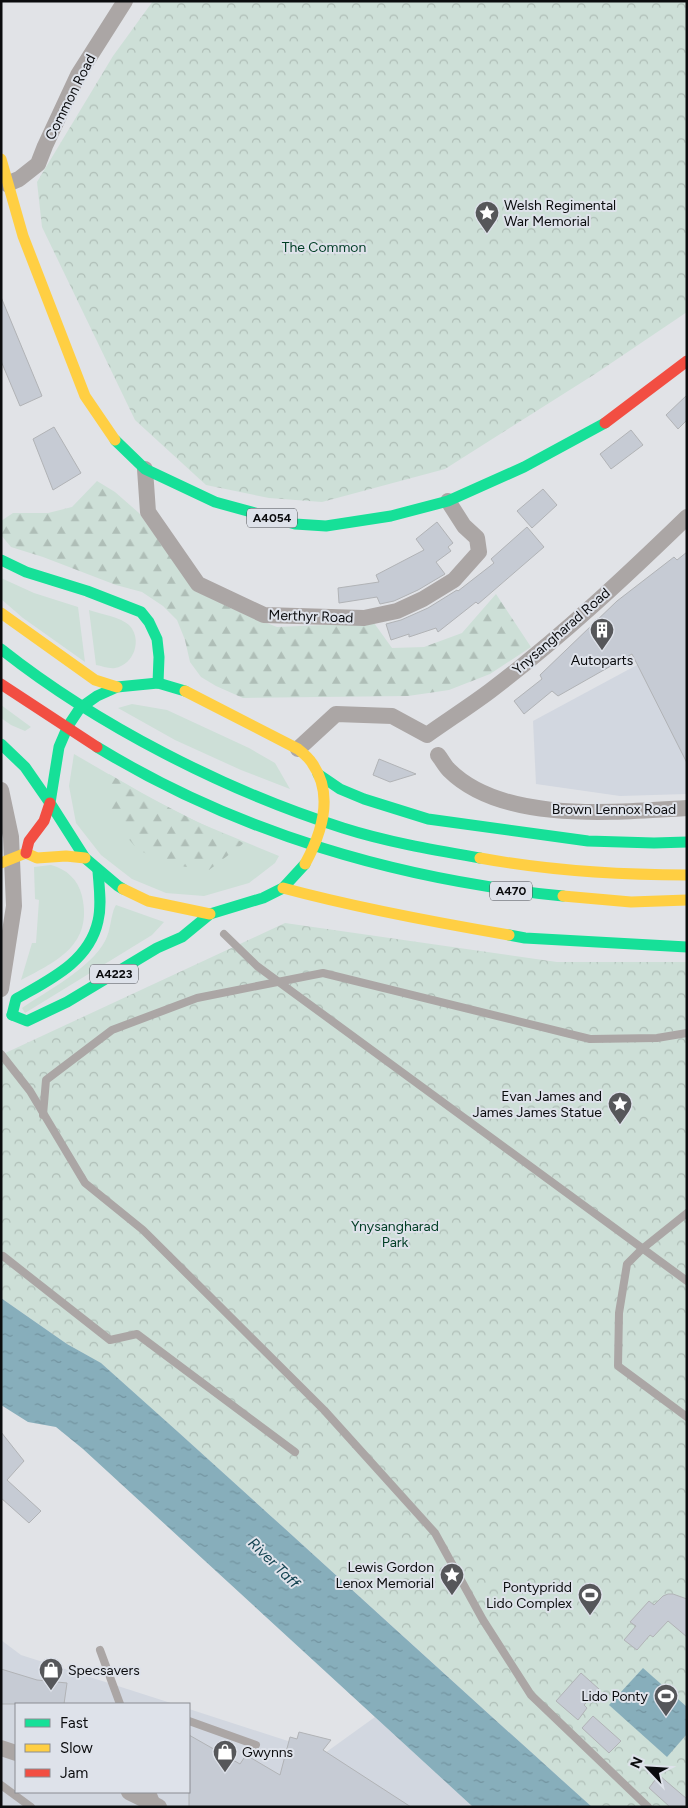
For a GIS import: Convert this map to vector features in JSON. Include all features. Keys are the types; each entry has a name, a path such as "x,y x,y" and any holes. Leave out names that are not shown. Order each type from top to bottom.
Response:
{"main road":[{"name":"A4054","path":"1,159 4,185 85,396 111,436 145,469 215,502 295,524 326,526 391,516 448,501 524,467 602,425 687,362"},
{"path":"1,560 26,572 63,583 141,612 149,622 157,639 159,657 158,684"},
{"path":"1,613 95,680 117,688"},
{"name":"A470","path":"1,649 58,690 198,770 294,810 345,828 425,848 496,862 551,870 618,875 687,875"},
{"name":"A470","path":"1,684 107,753 156,781 258,825 339,854 443,880 529,894 637,902 687,900"},
{"path":"1,744 24,767 50,802 85,858 98,871 118,886 148,901 210,914 263,898 283,888 306,863 318,836 325,811 324,794 312,762 298,749 254,725 185,691 158,684 117,688 98,696 80,708 68,726 59,747 50,802 44,821 13,858"},
{"path":"318,774 340,789 364,799 428,819 588,840 654,843 687,842"},
{"path":"13,858 66,856 85,858"},
{"name":"A4223","path":"12,1015 16,999 69,966 92,940 98,922 98,871"},
{"path":"283,888 335,902 437,923 525,938 687,947"},
{"name":"A4223","path":"1,1020 12,1015 27,1021 67,1002 158,948 182,937 210,914"}],"street":[{"name":"Common Road","path":"4,185 19,179 38,164 78,75 125,1"},
{"name":"Merthyr Road","path":"145,469 148,512 198,584 264,616 364,618 397,611 423,599 454,580 479,552 477,538 464,526 448,501"},
{"name":"Ynysangharad Road","path":"433,745 490,691 553,641 687,518"},
{"path":"298,749 336,714 392,716 433,745"},
{"name":"Brown Lennox Road","path":"433,745 448,770 463,782 509,803 541,810 576,812 687,808"},
{"path":"1,790 11,837 14,906 1,989"},
{"path":"1,1748 15,1753"},
{"path":"132,1793 156,1801"}],"lane":[{"path":"224,934 258,966 280,983 687,1282"},
{"path":"43,1115 46,1080 112,1030 197,998 323,973 590,1039 657,1038 687,1033"},
{"path":"1,1054 30,1091 85,1183 143,1230 324,1410 435,1533 483,1620 530,1695 648,1807"},
{"path":"687,1213 642,1249 627,1264 619,1313 618,1366 687,1417"},
{"path":"3,1256 110,1340 137,1334 295,1452"},
{"path":"100,1650 120,1703"},
{"path":"190,1721 256,1745"},
{"path":"1,1786 31,1807"}],"shaded area":[{"path":"687,638 687,794 620,796 536,784 533,721"},
{"path":"1,1640 21,1655 171,1703 15,1703 15,1793 190,1793 190,1709 325,1753 375,1717 473,1807 1,1807"}],"green space":[{"name":"The Common","path":"153,1 687,1 687,312 595,374 445,469 322,502 269,498 206,485 135,420 42,227 37,182 113,56"},
{"path":"97,481 115,492 139,513 195,591 277,627 374,623 392,648 424,647 462,633 496,594 531,647 490,674 449,690 408,696 243,698 201,677 190,662 185,640 177,620 163,606 142,592 116,585 11,547 1,535 1,521 13,513 48,513 72,507"},
{"path":"1,578 34,593 78,607 85,662 23,618 1,599"},
{"path":"89,610 121,620 129,625 133,631 136,644 134,651 122,666 108,668 96,665"},
{"path":"132,704 167,710 249,748 275,763 290,789 241,770 175,740 118,708"},
{"path":"1,705 31,727 25,731 1,718"},
{"path":"74,754 148,797 197,822 279,856 275,863 249,883 204,896 166,893 132,879 101,855 76,823 69,786"},
{"path":"109,774 175,811 244,843 209,870 173,865 138,850 109,816"},
{"path":"51,865 62,869 78,885 82,896 84,913 82,927 70,949 48,966 21,980 32,943 36,943 39,900 35,899 34,867"},
{"path":"116,905 164,922 152,935 25,1013 22,1008 79,970 98,951 107,937"},
{"name":"Ynysangharad Park","path":"285,923 557,962 687,962 687,1807 592,1807 102,1364 67,1344 1,1298 1,1055"}],"water":[{"name":"River Taff","path":"1,1298 67,1344 101,1363 592,1807 473,1807 83,1449 56,1427 28,1422 1,1405"},
{"path":"643,1668 687,1707 687,1734 667,1757 609,1705"}],"building":[{"path":"1,297 42,396 20,406 1,361"},
{"path":"687,395 687,420 678,429 666,415"},
{"path":"54,427 81,473 53,490 33,439"},
{"path":"631,430 643,445 611,469 600,454"},
{"path":"543,489 557,505 532,528 517,511"},
{"path":"437,522 453,543 448,547 451,551 436,562 445,574 418,590 394,601 380,604 377,597 339,603 338,588 379,582 376,575 424,550 416,539"},
{"path":"527,527 544,547 478,604 476,602 438,632 436,628 409,637 409,634 391,640 386,624 401,620 428,608 458,591 494,563 491,559"},
{"path":"687,552 687,763 632,654 558,696 552,691 524,714 514,701 542,679 540,675 617,601 674,557 677,560"},
{"path":"379,759 416,774 390,782 373,775"},
{"path":"1,1432 24,1461 7,1480 41,1511 29,1523 1,1498"},
{"path":"668,1594 687,1599 687,1637 668,1621 653,1637 650,1635 637,1650 624,1640 636,1626 630,1622 649,1601 654,1605 663,1596"},
{"path":"1,1669 37,1680 67,1683 64,1703 1,1704"},
{"path":"581,1673 599,1689 584,1705 587,1708 578,1720 556,1701"},
{"path":"593,1716 621,1741 609,1753 582,1728"},
{"path":"299,1732 331,1740 323,1750 411,1807 189,1807 190,1736 240,1764 246,1755 280,1775 290,1737 297,1739"},
{"path":"659,1775 687,1799 687,1807 670,1807 649,1788"}],"traffic: fast":[{"path":"115,440 145,469 215,502 295,524 326,526 391,516 448,501 524,467 605,423"},
{"path":"1,560 26,572 87,591 141,612 149,622 157,639 159,657 158,683"},
{"path":"1,649 78,704 121,729 164,753 254,795 299,813 360,833 480,858"},
{"path":"123,889 85,858 50,803 59,747 68,726 80,708 97,696 117,687 158,683 185,691"},
{"path":"1,744 25,767 50,803"},
{"path":"97,747 151,777 206,804 263,828 321,848 441,878 502,889 563,896"},
{"path":"318,774 340,789 364,799 428,819 588,841 687,842"},
{"path":"12,1015 27,1021 67,1002 157,948 182,937 210,914 263,898 283,888 305,864"},
{"path":"12,1015 16,999 54,977 77,959 86,948 93,935 100,909 98,871"},
{"path":"509,935 525,938 687,947"}],"traffic: slow":[{"path":"1,159 23,236 85,396 115,440"},
{"path":"1,613 95,680 117,687"},
{"path":"185,691 298,749 311,761 319,775 323,787 324,800 320,827 305,864"},
{"path":"1,863 26,853 37,858 66,856 85,858"},
{"path":"480,858 583,871 687,875"},
{"path":"283,888 395,914 509,935"},
{"path":"123,889 148,901 210,914"},
{"path":"563,896 631,902 687,900"}],"traffic: jam":[{"path":"605,423 687,361"},
{"path":"1,684 97,747"},
{"path":"26,853 29,841 44,821 50,803"}],"place":[{"name":"Welsh Regimental War Memorial","path":"487,234"},
{"name":"Autoparts","path":"602,651"},
{"name":"Evan James and James James Statue","path":"620,1125"},
{"name":"Lewis Gordon Lenox Memorial","path":"452,1596"},
{"name":"Pontypridd Lido Complex","path":"590,1616"},
{"name":"Specsavers","path":"51,1691"},
{"name":"Lido Ponty","path":"666,1717"},
{"name":"Gwynns","path":"225,1773"}]}
